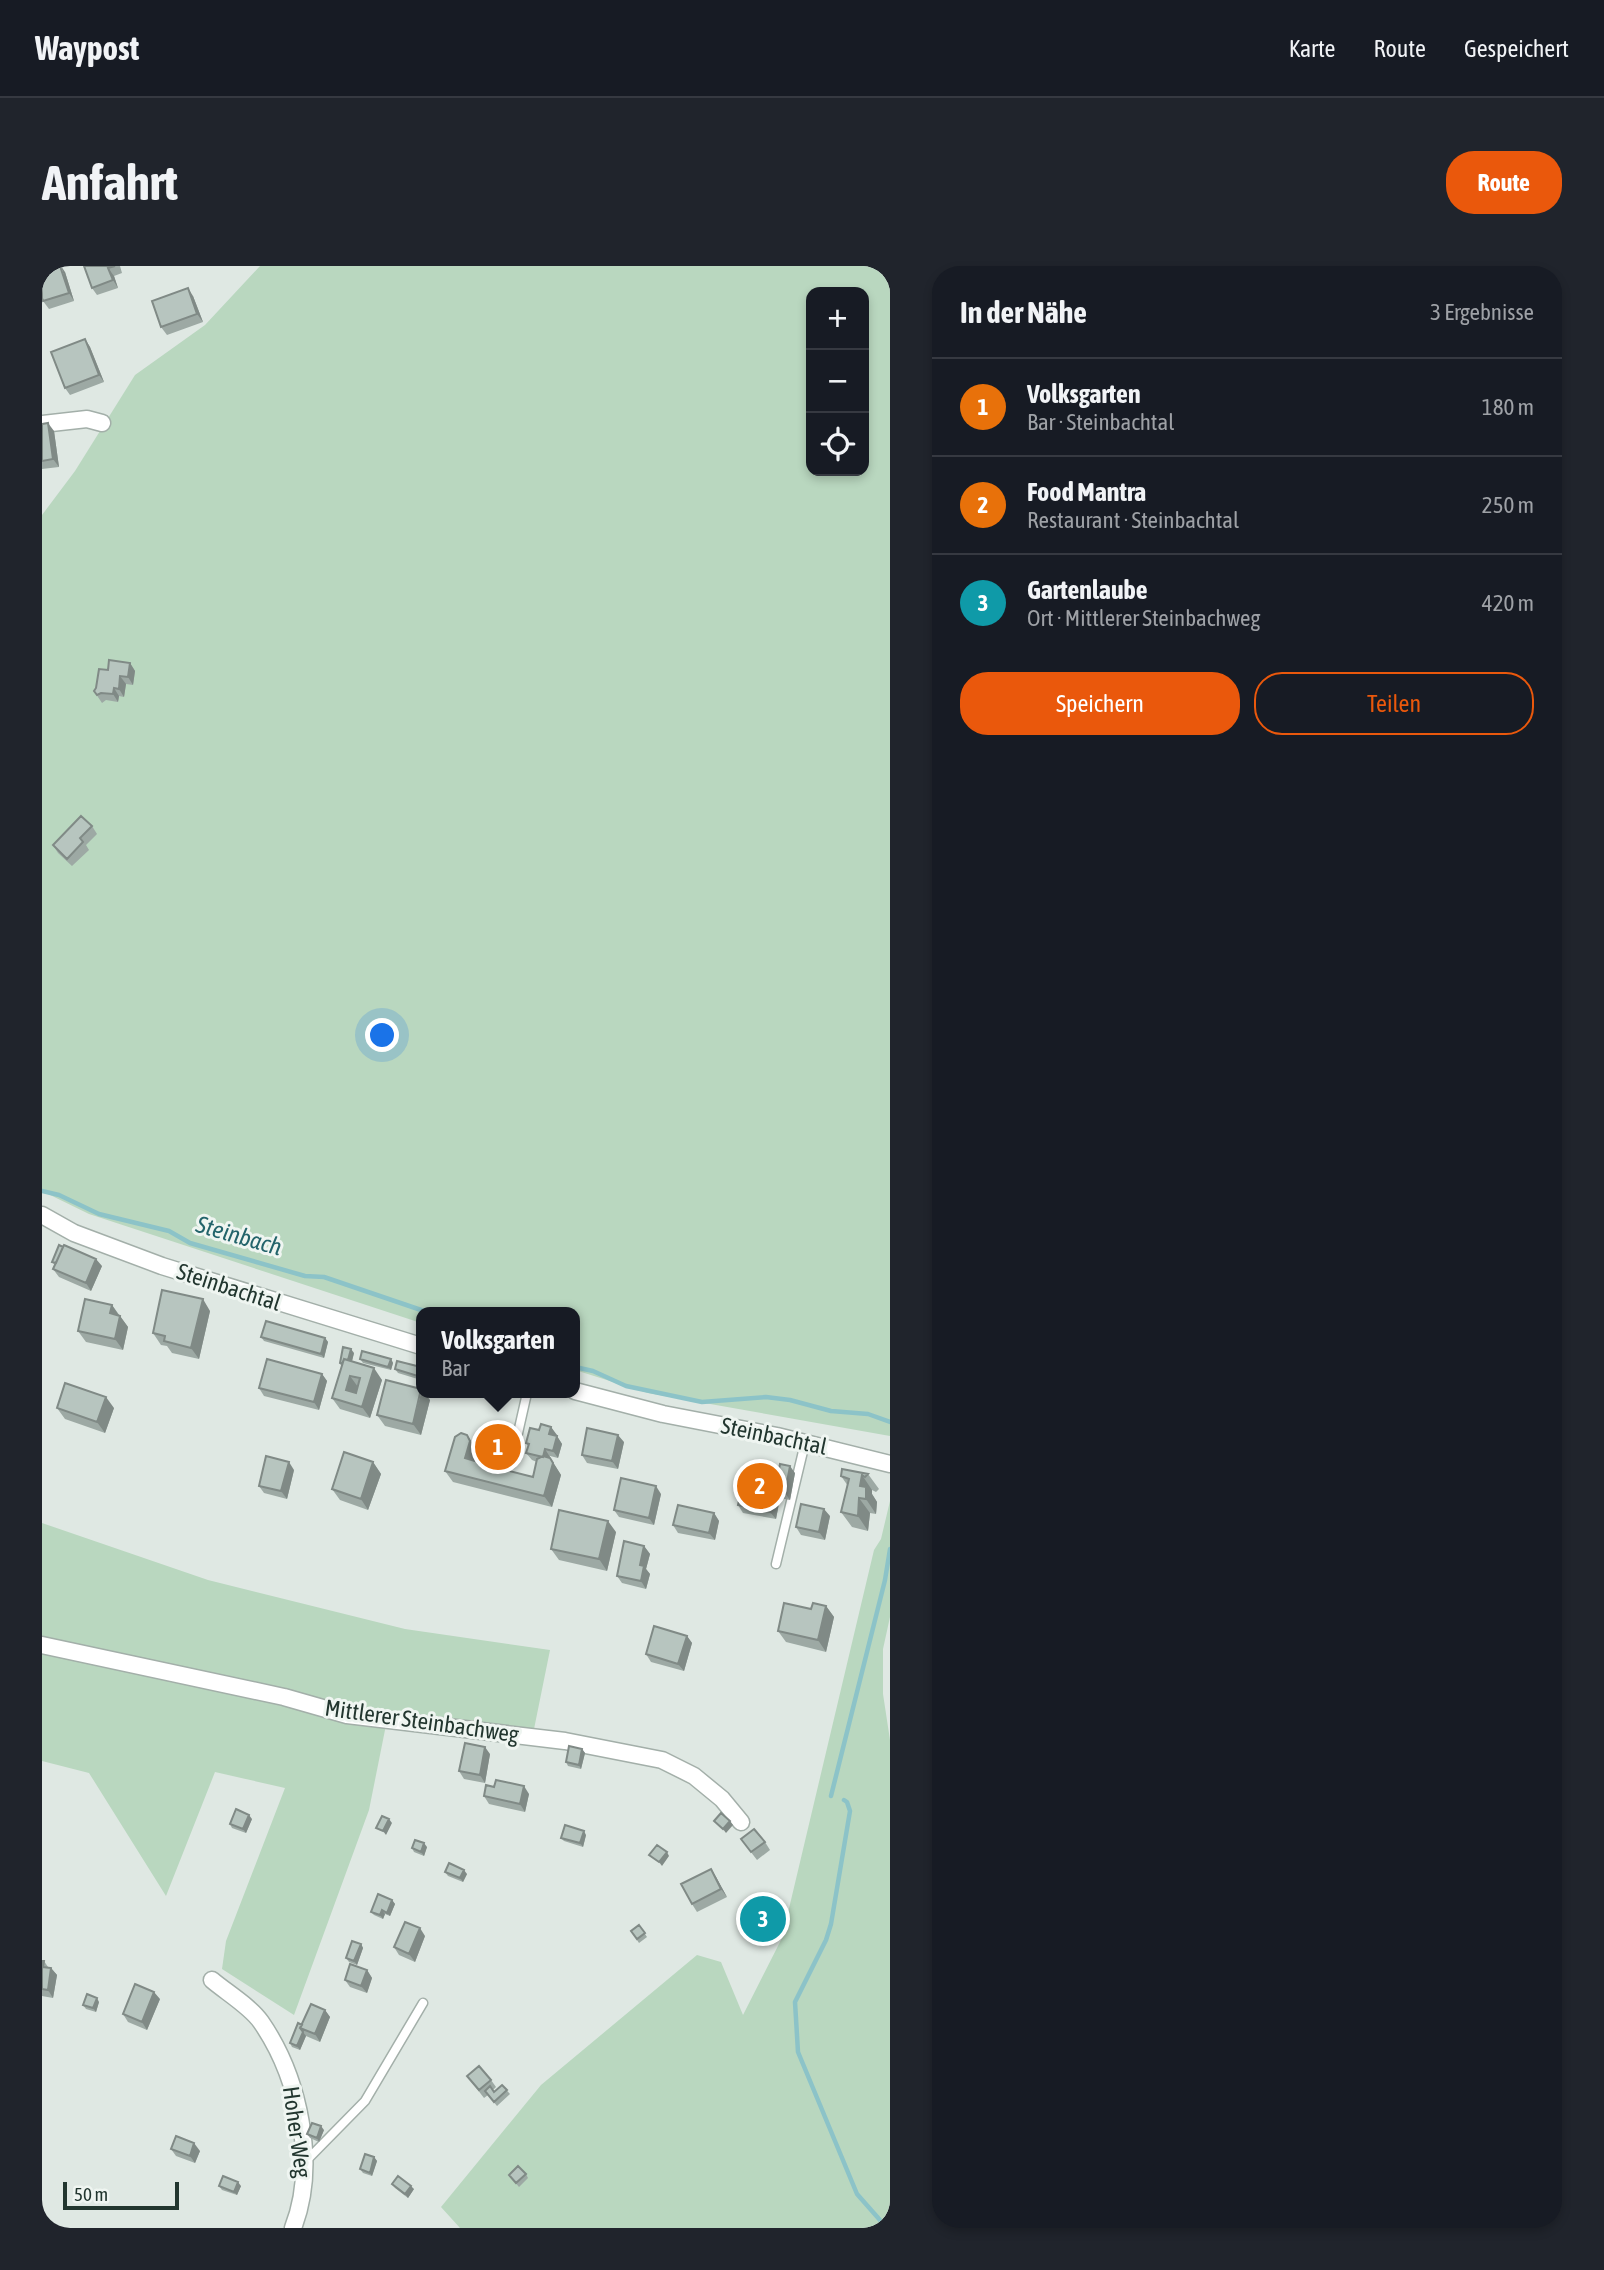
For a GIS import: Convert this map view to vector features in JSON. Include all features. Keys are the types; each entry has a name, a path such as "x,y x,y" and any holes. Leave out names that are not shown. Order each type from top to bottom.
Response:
{"street":[{"path":"42,424 87,419 102,423"},
{"name":"Steinbachtal","path":"42,1215 74,1233 162,1266 416,1344"},
{"name":"Steinbachtal","path":"580,1392 663,1414 805,1443 890,1464"},
{"name":"Mittlerer Steinbachweg","path":"42,1645 284,1697 347,1715 565,1741 662,1759 694,1776 722,1799 741,1822"},
{"name":"Hoher Weg","path":"212,1980 260,2020 289,2075 306,2161 304,2188 293,2228"}],"lane":[{"path":"511,1464 526,1398"},
{"path":"776,1564 805,1443"},
{"path":"306,2161 365,2101 423,2003"}],"green space":[{"path":"260,266 890,266 890,1436 648,1393 580,1372 580,1307 416,1307 416,1321 89,1214 42,1191 42,515 75,471 135,375 205,325"},
{"path":"890,1501 890,1617 883,1649 883,1694 890,1740 890,2228 460,2228 441,2207 541,2085 697,1955 721,1962 743,2015 782,1938 874,1550 881,1539"},
{"path":"42,1523 208,1580 405,1629 550,1650 533,1734 386,1725 369,1810 294,2015 222,1969 226,1941 285,1788 215,1772 166,1896 89,1773 42,1761"}],"building":[{"path":"60,266 69,293 43,301 42,270"},
{"path":"84,266 115,266 108,268 113,280 92,288"},
{"path":"188,288 197,314 161,327 152,301"},
{"path":"85,339 99,375 65,388 51,352"},
{"path":"48,423 53,459 42,461 42,424"},
{"path":"109,660 130,663 128,677 120,676 119,689 114,688 113,694 97,695 94,691 99,669 108,670"},
{"path":"81,816 92,826 80,838 83,842 67,859 53,845"},
{"path":"59,1245 63,1247 56,1263 52,1262"},
{"path":"64,1245 96,1259 86,1283 53,1269"},
{"path":"162,1290 203,1299 191,1348 164,1341 165,1336 153,1333"},
{"path":"85,1299 112,1305 110,1313 120,1316 115,1339 78,1331"},
{"path":"266,1321 325,1338 321,1354 261,1337"},
{"path":"343,1347 351,1349 348,1360 344,1359 342,1364 340,1363"},
{"path":"362,1351 391,1359 388,1367 360,1359"},
{"path":"267,1359 322,1374 314,1402 259,1388"},
{"path":"344,1359 374,1368 362,1407 332,1398","holes":["350,1376 360,1378 356,1393 346,1390"]},
{"path":"397,1361 416,1366 416,1375 395,1369"},
{"path":"386,1380 416,1388 416,1398 419,1398 413,1424 377,1415"},
{"path":"65,1383 106,1397 97,1422 57,1408"},
{"path":"541,1424 551,1427 549,1434 557,1436 553,1451 545,1449 543,1457 526,1453 530,1428 539,1430"},
{"path":"587,1428 618,1435 612,1461 582,1455"},
{"path":"461,1433 467,1435 470,1441 465,1458 488,1465 496,1461 504,1463 509,1471 533,1477 537,1459 543,1456 550,1458 553,1463 544,1496 445,1471 455,1437"},
{"path":"344,1452 373,1462 361,1499 332,1489"},
{"path":"266,1456 289,1462 281,1491 259,1486"},
{"path":"780,1464 790,1466 785,1493 775,1491 770,1512 738,1505 744,1478 776,1485"},
{"path":"842,1469 868,1474 865,1477 862,1475 860,1486 866,1487 866,1499 859,1498 858,1516 841,1512 849,1479 841,1476"},
{"path":"621,1478 656,1486 649,1518 614,1510"},
{"path":"801,1504 824,1509 819,1532 796,1527"},
{"path":"678,1505 714,1513 709,1533 673,1525"},
{"path":"559,1510 608,1521 599,1559 551,1549"},
{"path":"624,1541 644,1546 640,1565 644,1566 641,1581 617,1576"},
{"path":"784,1603 811,1609 813,1603 826,1606 818,1640 778,1631"},
{"path":"654,1626 687,1636 678,1664 646,1654"},
{"path":"465,1743 485,1747 480,1775 459,1771"},
{"path":"569,1746 582,1749 579,1765 566,1762"},
{"path":"496,1780 524,1786 520,1804 484,1796 486,1785 494,1787"},
{"path":"236,1809 249,1815 243,1829 230,1824"},
{"path":"721,1813 730,1821 723,1829 714,1821"},
{"path":"382,1816 389,1819 383,1831 376,1828"},
{"path":"565,1825 584,1831 580,1843 561,1838"},
{"path":"754,1829 765,1842 751,1852 741,1839"},
{"path":"415,1840 424,1843 421,1852 412,1848"},
{"path":"657,1845 667,1852 659,1862 649,1855"},
{"path":"449,1863 464,1870 460,1878 445,1872"},
{"path":"711,1869 721,1889 692,1904 681,1884"},
{"path":"378,1894 392,1900 387,1913 382,1910 380,1915 371,1912"},
{"path":"751,1900 768,1903 764,1923 747,1920"},
{"path":"405,1922 420,1928 409,1954 394,1947"},
{"path":"639,1925 645,1933 637,1939 631,1931"},
{"path":"352,1941 361,1944 354,1961 346,1958"},
{"path":"42,1961 43,1967 51,1968 48,1990 42,1989"},
{"path":"350,1964 367,1970 361,1986 345,1980"},
{"path":"135,1984 154,1992 142,2022 123,2014"},
{"path":"87,1994 97,1998 93,2008 83,2005"},
{"path":"311,2004 325,2010 315,2034 300,2028"},
{"path":"298,2023 302,2025 300,2028 303,2032 297,2046 290,2043"},
{"path":"479,2066 491,2080 479,2090 467,2076"},
{"path":"502,2085 507,2090 494,2102 485,2091 490,2086 494,2092"},
{"path":"312,2123 321,2126 317,2138 307,2134"},
{"path":"176,2136 194,2143 190,2156 171,2149"},
{"path":"365,2154 374,2157 370,2173 360,2169"},
{"path":"518,2166 526,2174 516,2183 509,2175"},
{"path":"223,2176 238,2182 234,2192 219,2186"},
{"path":"398,2176 411,2186 405,2194 392,2184"}],"waterway":[{"name":"Steinbach","path":"42,1191 59,1195 99,1214 169,1231 190,1243 305,1276 324,1277 416,1308"},
{"name":"Steinbach","path":"580,1368 626,1386 702,1402 766,1397 790,1400 831,1411 868,1414 890,1422"},
{"path":"831,1796 885,1580 890,1549"},
{"path":"844,1800 850,1811 831,1924 826,1940 795,2002 798,2052 857,2194 887,2228"}],"place":[{"name":"Volksgarten","path":"498,1447"},
{"name":"Food Mantra","path":"760,1486"},
{"name":"Gartenlaube","path":"763,1919"}]}
